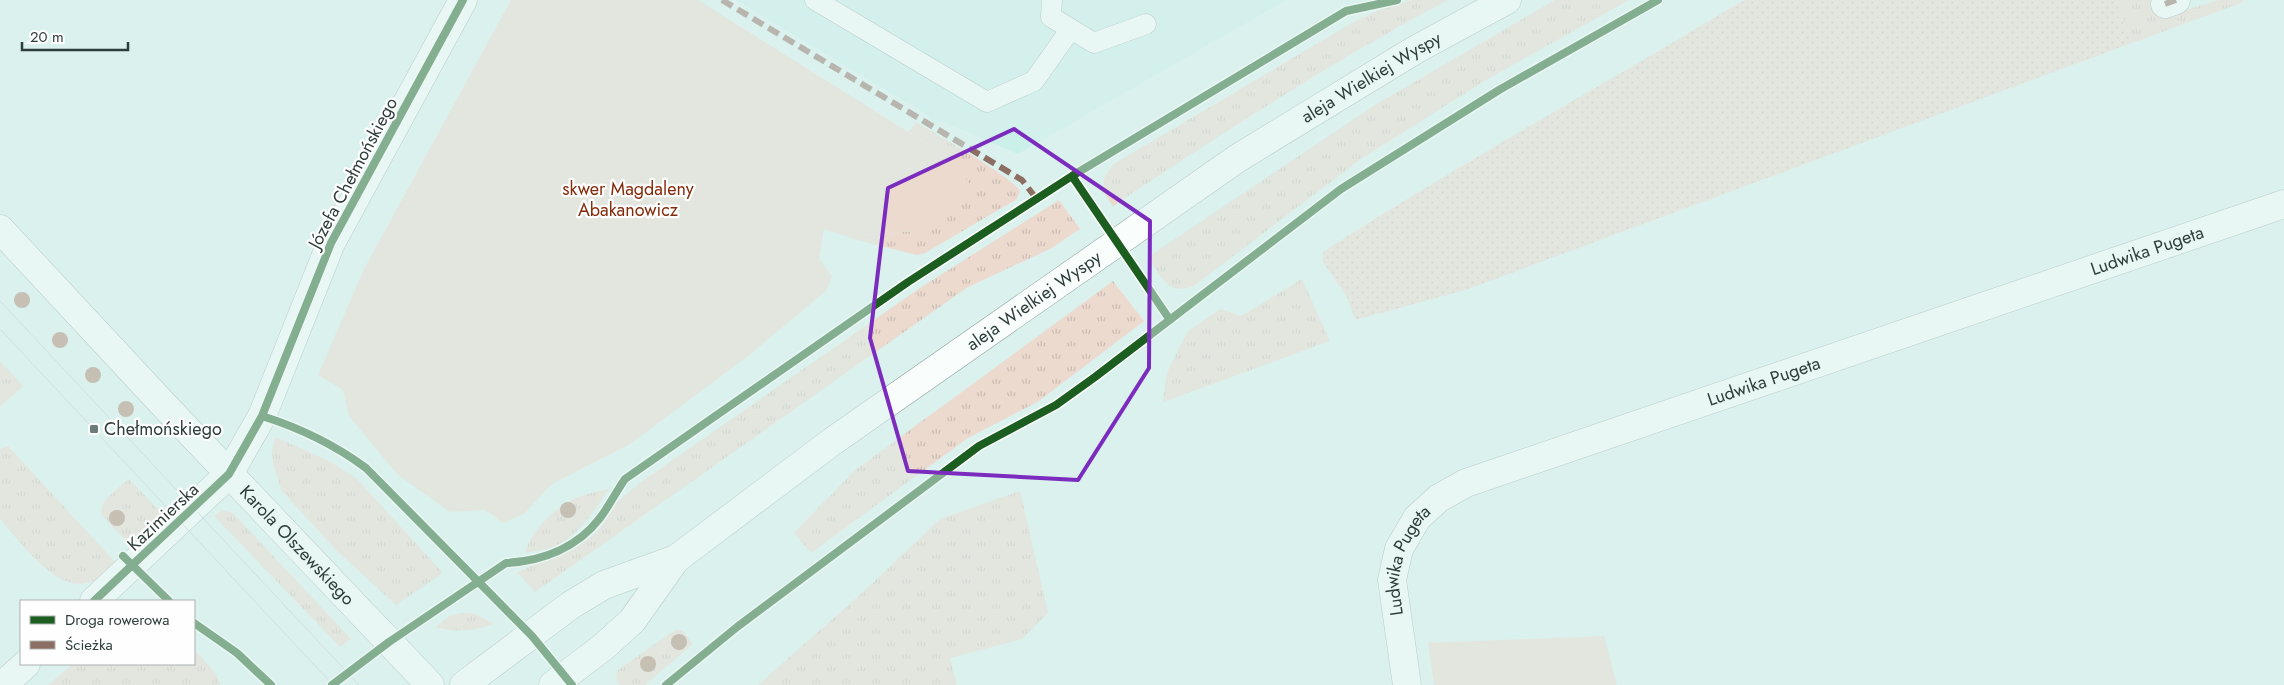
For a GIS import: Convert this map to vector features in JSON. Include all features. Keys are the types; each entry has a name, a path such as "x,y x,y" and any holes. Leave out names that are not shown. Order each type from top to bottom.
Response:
{"street":[{"name":"Józefa Chełmońskiego","path":"229,474 262,416 331,243 464,0"},
{"name":"aleja Wielkiej Wyspy","path":"464,685 571,606 604,585 676,559 833,441 1238,158 1415,50 1507,0"},
{"name":"Ludwika Pugeta","path":"1407,685 1392,580 1399,550 1417,518 1439,498 1466,483 2284,204"},
{"name":"Karola Olszewskiego","path":"0,229 430,685"},
{"name":"Kazimierska","path":"95,600 229,474"},
{"name":"aleja Wielkiej Wyspy","path":"553,685 602,648 632,622 676,559"},
{"path":"3,685 25,665"}],"lane":[{"path":"815,0 987,102 1034,81 1070,30"},
{"path":"1052,0 1051,17 1094,43 1146,24"}],"highlighted area":[{"path":"1014,129 1150,221 1149,368 1078,480 908,471 870,338 888,188"}],"shaded area":[{"path":"736,0 1286,0 1018,154 942,121 933,122 926,114"}],"green space":[{"name":"skwer Magdaleny Abakanowicz","path":"511,0 698,0 945,155 977,192 914,231 863,235 857,240 824,229 819,259 832,276 827,290 748,356 630,444 552,484 524,514 503,523 485,510 450,512 397,474 349,416 343,390 318,375 364,269"},
{"path":"1412,0 1448,0 1320,73 1236,125 1113,206 1108,200 1103,183 1107,172 1117,162 1357,20 1384,8"},
{"path":"1555,0 1629,0 1486,80 1361,159 1195,285 1178,289 1172,287 1161,278 1148,257 1375,105"},
{"path":"1744,0 2116,0 2132,43 1465,290 1355,320 1347,297 1323,262 1323,252 1427,187"},
{"path":"2116,0 2162,0 2168,16 2218,0 2243,0 2244,2 2132,43"},
{"path":"916,122 989,166 1014,184 1020,191 1017,199 925,253 917,255 857,240 863,235 914,231 945,155 909,132"},
{"path":"1059,200 1080,229 1050,249 968,287 535,592 517,572 574,549 599,530 617,502 641,482 920,288"},
{"path":"1302,279 1330,341 1163,402 1167,373 1187,332 1220,309 1241,316"},
{"path":"1113,281 1144,321 1039,401 968,438 811,553 794,533 854,471"},
{"path":"0,361 23,386 0,407"},
{"path":"275,437 329,461 356,478 443,573 396,605 336,550 281,490 273,463 272,452"},
{"path":"8,446 116,563 95,580 82,584 68,582 55,575 30,553 0,519 0,449"},
{"path":"129,479 165,517 132,547 102,516 103,505 106,500"},
{"path":"610,488 592,514 570,537 552,547 525,553 537,529 557,510 576,498"},
{"path":"1020,491 1048,613 1022,639 950,658 957,685 758,685 862,593 940,519"},
{"path":"222,510 233,513 351,639 340,647 214,516"},
{"path":"473,613 494,624 464,630 435,627 450,616"},
{"path":"675,630 682,630 693,644 645,685 620,685 616,678 618,670"},
{"path":"1604,636 1617,685 1434,685 1428,643"},
{"path":"195,650 217,675 220,685 48,685 72,665 195,665"}],"tram line":[{"path":"0,301 359,685"},
{"path":"0,329 333,685"}],"marked path":[{"path":"722,0 1022,180 1036,198"},
{"path":"2165,4 2176,0"}],"cycle path":[{"path":"95,600 229,474 262,416 331,243 463,0"},
{"path":"332,685 389,642 506,563 545,556 570,545 600,518 625,479 908,282 1072,176 1346,11 1397,0"},
{"path":"666,685 737,627 979,446 1056,405 1341,189 1499,90 1658,0"},
{"path":"1072,176 1170,320"},
{"path":"262,416 317,438 366,468 532,636 572,685"},
{"path":"123,556 168,600"},
{"path":"195,624 237,653 271,685"}],"place":[{"name":"Chełmońskiego","path":"94,429"}]}
